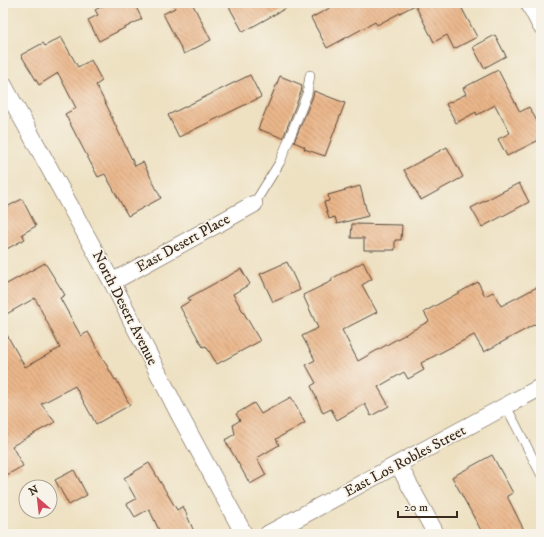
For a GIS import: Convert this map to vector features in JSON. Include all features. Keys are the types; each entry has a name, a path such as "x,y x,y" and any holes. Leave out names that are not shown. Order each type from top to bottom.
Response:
{"street":[{"path":"529,3 541,26"},
{"name":"North Desert Avenue","path":"3,84 112,282 179,414 244,534"},
{"name":"East Desert Place","path":"112,282 254,204"},
{"name":"East Los Robles Street","path":"268,534 541,387"},
{"path":"398,464 436,534"}],"lane":[{"path":"254,204 280,162 307,94 310,75"},
{"path":"506,406 541,474"}],"building":[{"path":"108,3 134,3 142,19 99,41 88,20 98,15 95,10"},
{"path":"173,3 192,3 211,40 184,54 163,14 175,8"},
{"path":"227,3 295,3 243,32"},
{"path":"339,3 459,3 477,37 454,49 447,35 434,42 415,5 377,25 375,22 327,48 311,18"},
{"path":"495,35 506,56 484,68 473,47"},
{"path":"61,37 78,67 91,60 102,81 96,85 135,166 143,162 161,198 128,216 105,174 98,177 65,114 76,108 58,73 39,85 21,55 43,43 45,46"},
{"path":"498,70 520,112 529,107 541,128 541,139 507,156 498,139 510,133 495,105 477,115 476,112 456,123 446,104 466,94 463,88"},
{"path":"250,75 261,97 179,137 168,115"},
{"path":"280,76 302,85 301,92 283,138 258,129"},
{"path":"314,91 345,103 325,156 304,149 305,147 294,142"},
{"path":"447,147 463,177 421,200 404,170"},
{"path":"519,183 529,202 482,227 471,208"},
{"path":"360,186 368,216 337,224 335,217 329,219 324,202 329,201 328,195"},
{"path":"22,199 36,226 22,234 25,239 3,251 3,209"},
{"path":"352,224 402,225 401,240 395,240 395,250 364,250 364,238 351,238"},
{"path":"287,262 300,290 273,302 260,274"},
{"path":"363,262 372,279 362,285 377,312 342,330 358,361 429,321 424,312 478,282 485,296 493,292 501,306 541,285 541,321 484,352 474,335 421,363 424,370 408,379 404,372 378,387 389,406 371,416 365,404 337,420 331,409 323,413 311,386 316,383 306,365 315,360 302,336 318,328 303,295 332,281 331,279"},
{"path":"45,263 65,295 60,298 81,336 88,332 130,405 96,424 75,386 41,404 55,422 12,446 23,466 3,477 3,328 25,367 60,348 35,298 3,316 3,286"},
{"path":"241,269 250,284 233,294 260,341 217,364 206,346 203,347 180,307 190,301 188,298"},
{"path":"291,397 305,423 276,439 279,445 257,458 266,475 250,484 225,440 235,434 233,425 240,420 236,414 254,403 261,414"},
{"path":"492,455 513,493 507,496 526,534 483,534 452,477"},
{"path":"149,463 177,510 183,506 195,534 161,534 149,509 135,517 127,504 136,499 124,478"},
{"path":"74,470 87,495 69,505 58,485 57,479"}]}
